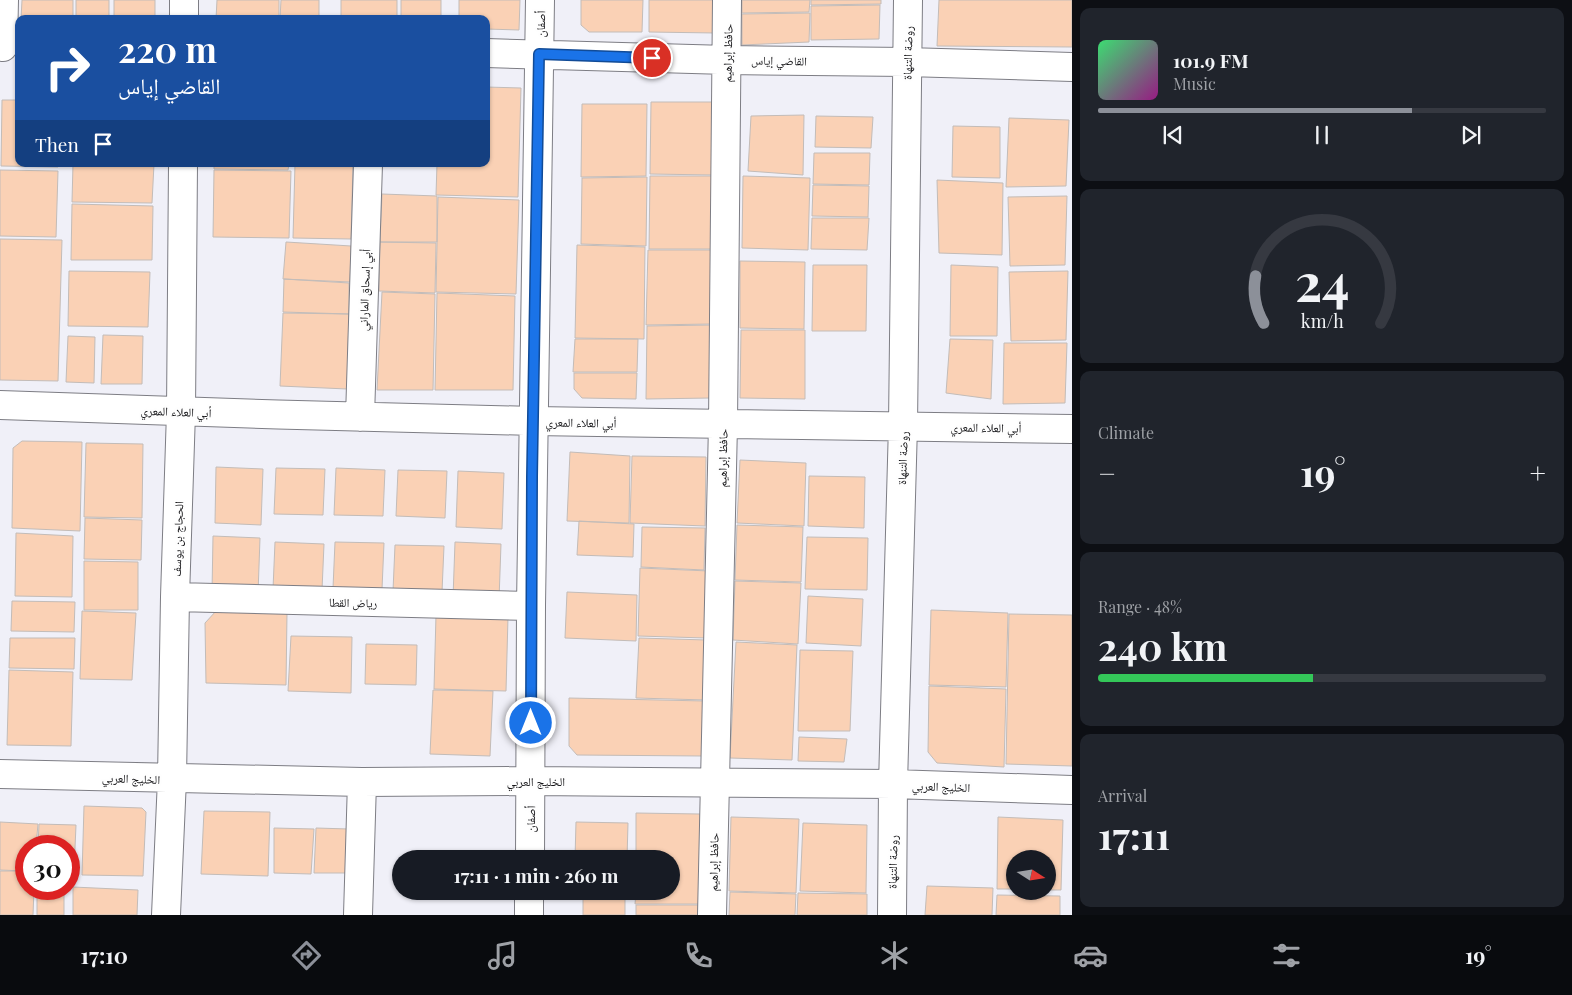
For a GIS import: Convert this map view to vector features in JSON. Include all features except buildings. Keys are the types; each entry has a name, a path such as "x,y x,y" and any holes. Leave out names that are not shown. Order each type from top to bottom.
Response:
{"street":[{"path":"4,0 7,47"},
{"path":"184,0 184,15"},
{"name":"أصفان","path":"530,850 533,421 540,0"},
{"name":"حافظ إبراهيم","path":"712,915 723,424 727,0"},
{"name":"روضة التنهاة","path":"892,915 893,784 903,425 908,0"},
{"name":"القاضي إياس","path":"490,53 1072,67"},
{"name":"الحجاج بن يوسف","path":"166,915 172,779 181,412 183,167"},
{"name":"أبي إسحاق الماراني","path":"360,417 368,167"},
{"name":"أبي العلاء المعري","path":"0,405 181,412 533,421 1072,429"},
{"name":"رياض القطا","path":"175,598 531,606"},
{"name":"الخليج العربي","path":"0,774 362,782 531,781 893,784 1072,790"},
{"path":"358,915 362,782"},
{"path":"529,900 529,915"}],"route":[{"path":"531,723 532,477 539,54 652,58"}]}
